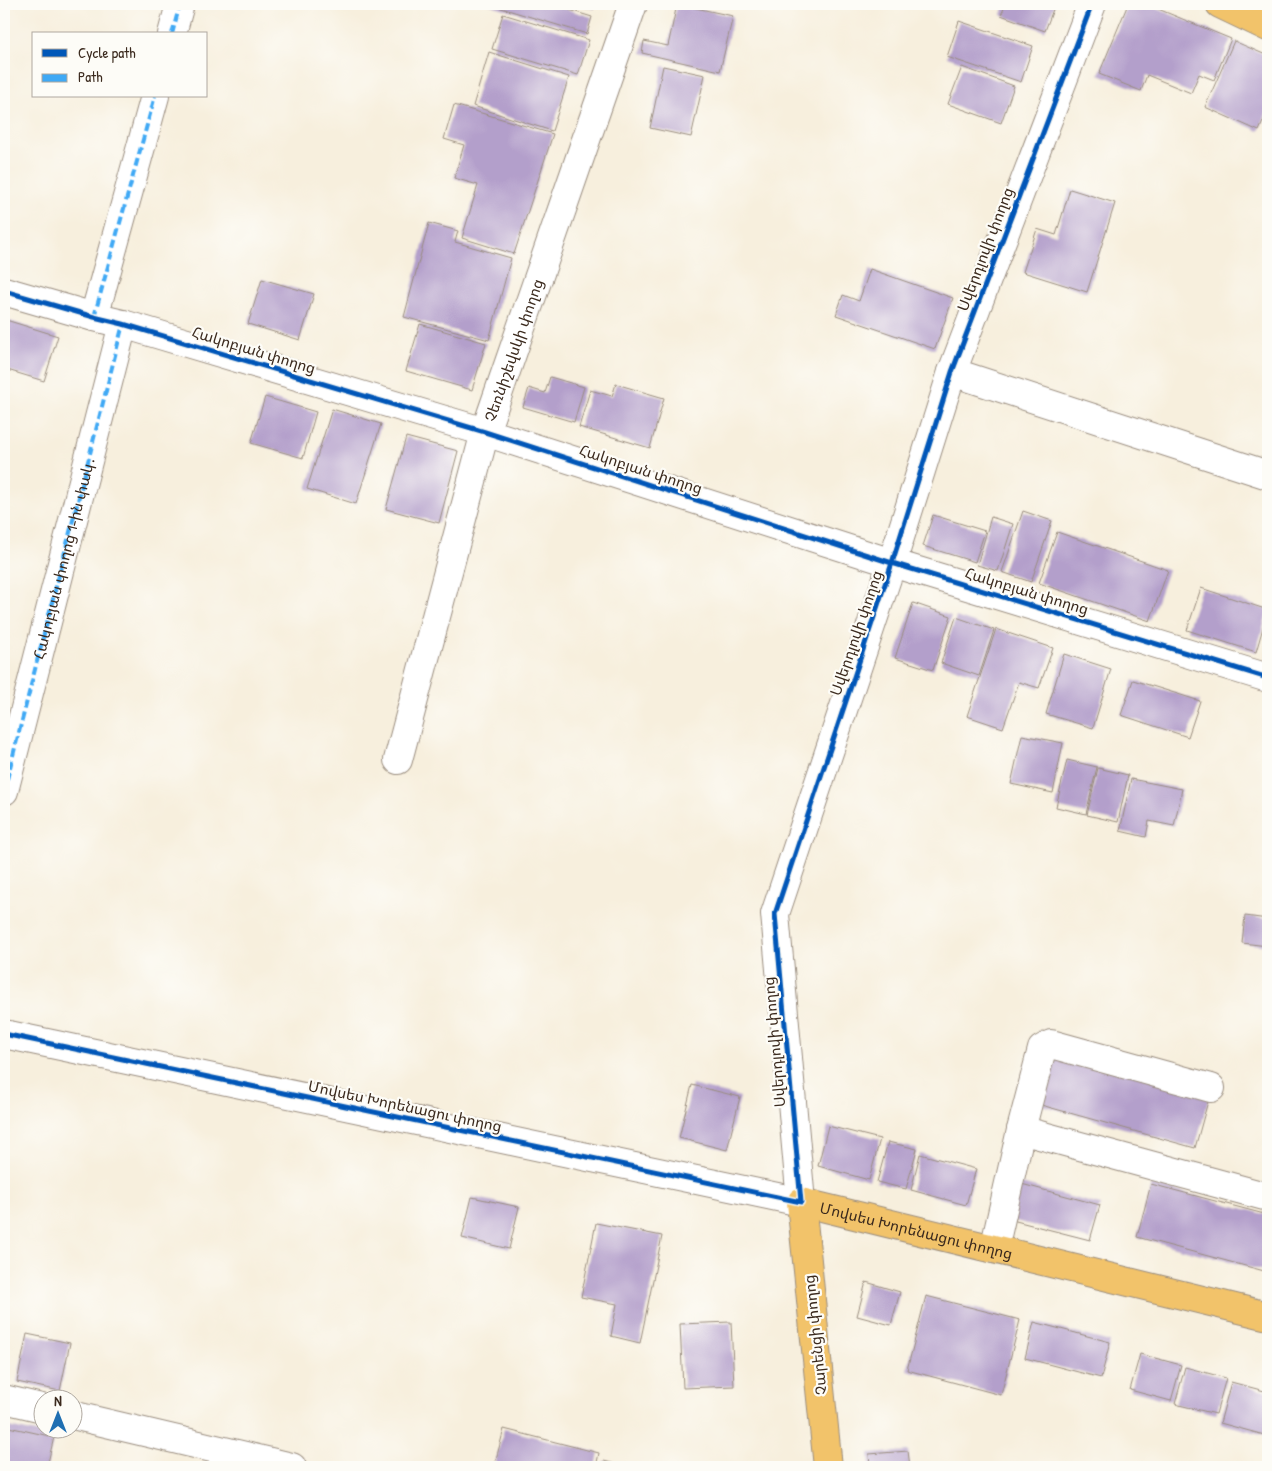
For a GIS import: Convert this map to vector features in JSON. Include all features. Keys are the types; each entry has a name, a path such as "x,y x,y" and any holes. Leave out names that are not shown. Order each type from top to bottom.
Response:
{"main road":[{"path":"1220,4 1268,26"},
{"name":"Մովսես Խորենացու փողոց","path":"801,1202 1268,1316"},
{"name":"Չարենցի փողոց","path":"801,1202 828,1467"}],"street":[{"path":"173,32 180,4"},
{"name":"Չեռնիշեվսկի փողոց","path":"398,760 485,432 633,4"},
{"name":"Սվերդլովի փողոց","path":"801,1202 775,914 892,563 952,372 1092,4"},
{"path":"94,318 153,98"},
{"name":"Հակոբյան փողոց","path":"4,291 94,318 123,324 485,432 892,563 1268,678"},
{"name":"Հակոբյան փողոց 1-ին փակ․","path":"5,782 123,324"},
{"path":"952,372 1268,475"},
{"name":"Մովսես Խորենացու փողոց","path":"4,1034 801,1202"},
{"path":"994,1249 1042,1049 1051,1044 1211,1088"},
{"path":"1022,1130 1268,1197"},
{"path":"4,1399 32,1406"},
{"path":"82,1417 292,1467"}],"building":[{"path":"488,4 550,4 592,17 587,34"},
{"path":"578,4 595,4 594,9"},
{"path":"677,4 733,16 720,71 642,53 644,41 668,46"},
{"path":"1006,4 1055,4 1045,31 1001,15"},
{"path":"1128,4 1146,4 1231,39 1214,80 1199,74 1191,93 1147,75 1141,91 1099,74"},
{"path":"503,14 589,40 578,75 492,49"},
{"path":"959,21 1033,46 1021,82 947,57"},
{"path":"1234,41 1268,56 1268,110 1259,131 1205,107"},
{"path":"489,52 569,77 552,131 473,106"},
{"path":"663,66 705,75 691,137 650,128"},
{"path":"962,67 1014,86 1001,123 948,104"},
{"path":"454,105 553,134 514,254 462,238 478,185 454,178 464,145 444,139"},
{"path":"1070,189 1115,203 1087,292 1023,272 1037,229 1056,235"},
{"path":"429,223 458,231 455,242 511,258 489,340 404,317"},
{"path":"870,269 953,298 935,349 836,315 843,295 859,301"},
{"path":"262,279 314,294 300,340 248,324"},
{"path":"6,320 58,336 44,381 4,369"},
{"path":"420,324 486,343 472,390 406,371"},
{"path":"550,377 584,387 574,422 523,407 529,388 545,393"},
{"path":"616,384 664,398 650,448 579,427 590,390 612,396"},
{"path":"265,397 316,412 303,458 251,443"},
{"path":"332,409 381,424 356,504 307,489"},
{"path":"406,437 458,451 439,523 386,509"},
{"path":"1023,511 1052,521 1031,582 1002,572"},
{"path":"933,515 985,531 975,562 923,546"},
{"path":"991,517 1013,524 998,571 977,565"},
{"path":"1057,532 1168,570 1150,621 1039,583"},
{"path":"1201,588 1268,610 1256,652 1187,630"},
{"path":"913,603 951,616 933,670 895,658"},
{"path":"956,617 994,630 979,676 941,663"},
{"path":"996,629 1053,648 1039,688 1019,682 1003,728 967,716"},
{"path":"1064,654 1111,669 1093,728 1046,714"},
{"path":"1133,680 1200,701 1188,737 1121,715"},
{"path":"1022,735 1063,743 1053,793 1011,784"},
{"path":"1067,760 1097,767 1086,814 1056,807"},
{"path":"1098,768 1128,775 1118,822 1087,815"},
{"path":"1131,779 1182,789 1174,826 1149,821 1146,837 1120,831"},
{"path":"1245,916 1268,919 1268,946 1242,943"},
{"path":"1056,1051 1210,1094 1195,1148 1041,1105"},
{"path":"692,1085 740,1097 727,1150 679,1138"},
{"path":"828,1126 880,1139 869,1180 818,1166"},
{"path":"888,1142 917,1149 906,1189 877,1182"},
{"path":"920,1154 976,1169 966,1205 911,1190"},
{"path":"1014,1182 1100,1205 1090,1240 1004,1218"},
{"path":"1151,1184 1268,1215 1268,1272 1137,1237"},
{"path":"472,1197 519,1207 509,1249 462,1238"},
{"path":"596,1223 662,1236 640,1343 611,1336 617,1304 581,1297"},
{"path":"866,1282 900,1292 891,1325 857,1316"},
{"path":"926,1296 1020,1320 1001,1395 907,1370"},
{"path":"731,1322 734,1386 683,1388 680,1324"},
{"path":"1034,1322 1110,1342 1101,1378 1025,1358"},
{"path":"27,1334 70,1343 61,1388 46,1388 17,1382"},
{"path":"1140,1354 1181,1365 1171,1401 1130,1390"},
{"path":"1185,1367 1226,1378 1216,1414 1175,1404"},
{"path":"1231,1382 1268,1392 1268,1436 1220,1423"},
{"path":"4,1426 32,1432 32,1438 54,1438 47,1467 4,1467"},
{"path":"504,1429 599,1453 596,1467 494,1467"},
{"path":"908,1451 910,1467 870,1467 869,1454"},
{"path":"604,1461 627,1467 602,1467"}],"marked path":[{"path":"173,32 180,4"},
{"path":"94,317 154,98"},
{"path":"4,791 123,324"}],"cycle path":[{"path":"4,1034 801,1202 775,914 892,563 952,372 1092,4"},
{"path":"4,291 123,324 485,432 892,563 1268,678"}]}
